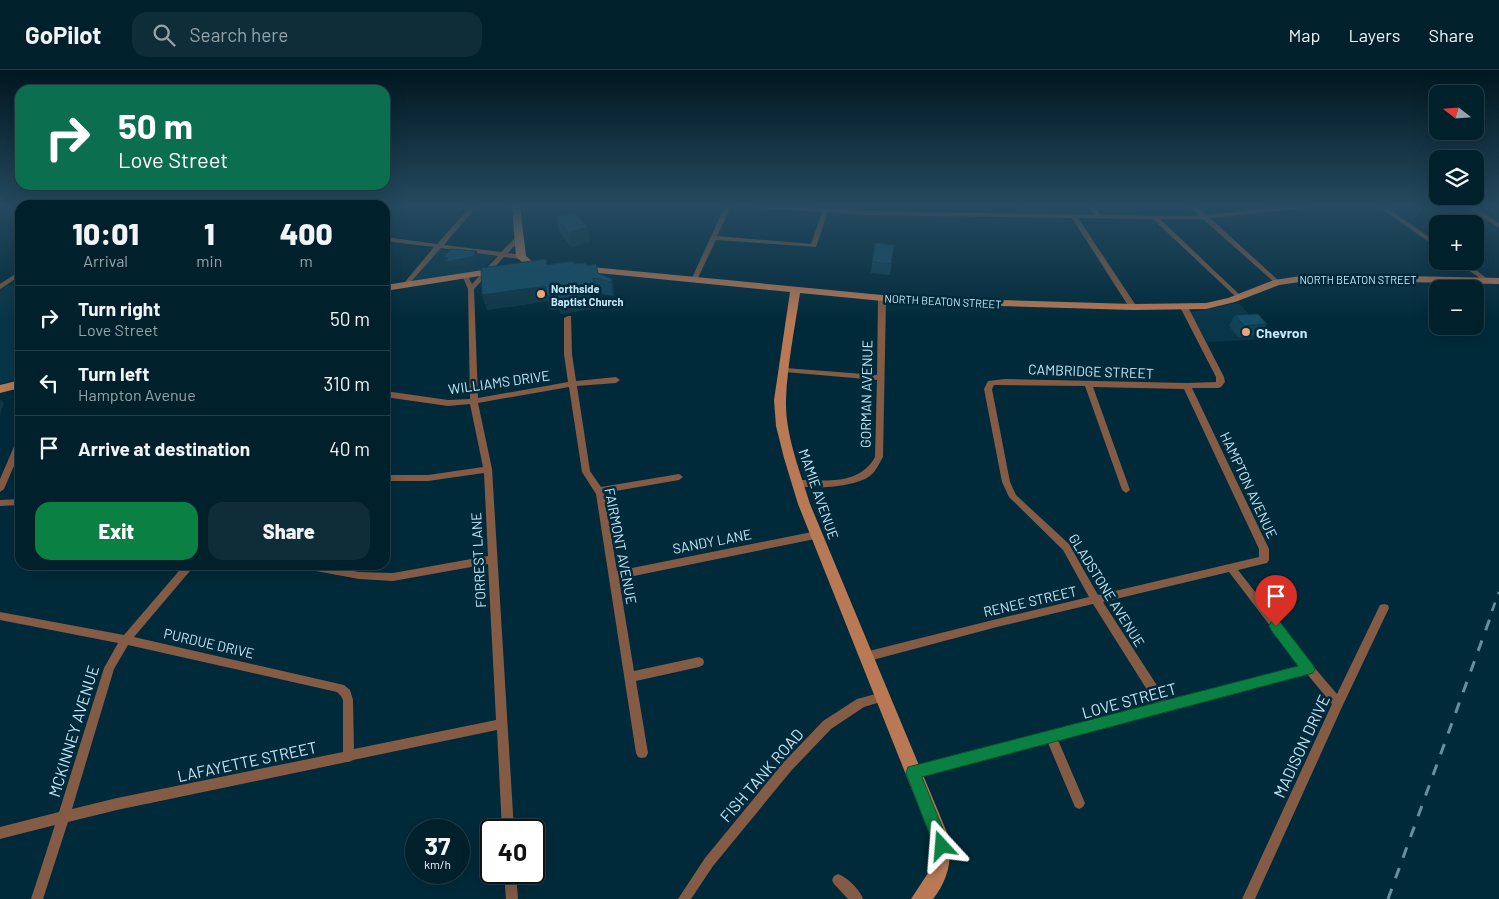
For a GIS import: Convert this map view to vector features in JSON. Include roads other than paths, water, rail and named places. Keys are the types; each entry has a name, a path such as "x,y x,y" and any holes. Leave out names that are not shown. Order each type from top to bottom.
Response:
{"main road":[{"path":"390,287 485,272 554,267 528,263 521,257 520,245"},
{"name":"NORTH BEATON STREET","path":"572,268 882,299 986,304 1133,307 1184,307 1217,304 1277,282 1314,277 1499,280"},
{"name":"MAMIE AVENUE","path":"795,290 780,414 797,483 942,846 937,880 920,899"},
{"path":"0,389 15,385"}],"street":[{"path":"423,245 521,257"},
{"path":"406,284 441,245"},
{"path":"472,289 485,272 512,245"},
{"path":"694,280 710,245"},
{"path":"797,245 814,245"},
{"path":"1093,245 1133,307"},
{"path":"1183,245 1239,297"},
{"path":"1236,245 1277,282"},
{"path":"1472,270 1486,280"},
{"name":"FORREST LANE","path":"465,275 472,289 473,401 488,469 507,819"},
{"path":"0,287 15,276"},
{"name":"GORMAN AVENUE","path":"797,483 842,483 860,477 876,467 879,457 882,299"},
{"name":"CAMBRIDGE STREET","path":"993,383 1213,387 1222,382 1184,307"},
{"name":"FAIRMONT AVENUE","path":"568,318 568,354 574,384 584,463 586,472 600,491 642,753"},
{"path":"785,370 879,378"},
{"name":"WILLIAMS DRIVE","path":"390,395 448,403 473,401 574,384 616,380"},
{"name":"GLADSTONE AVENUE","path":"993,383 989,386 988,390 1006,482 1014,496 1066,547 1096,600 1165,708"},
{"path":"1088,384 1126,490"},
{"name":"HAMPTON AVENUE","path":"1187,386 1264,549 1264,560 1232,568"},
{"path":"0,488 15,454"},
{"path":"390,478 428,478 488,469"},
{"path":"600,491 679,478"},
{"path":"0,504 15,502"},
{"name":"SANDY LANE","path":"614,576 817,535"},
{"path":"327,570 344,574 378,577 493,559"},
{"path":"1232,568 1308,669 1338,703"},
{"name":"RENEE STREET","path":"866,657 1232,568"},
{"name":"MCKINNEY AVENUE","path":"36,899 64,817 109,668 127,640 186,570"},
{"name":"MADISON DRIVE","path":"1248,899 1384,608"},
{"name":"PURDUE DRIVE","path":"0,616 127,640 340,688 346,693 348,700 349,757"},
{"path":"630,677 699,662"},
{"name":"LOVE STREET","path":"913,773 1308,669"},
{"name":"FISH TANK ROAD","path":"684,899 709,862 787,767 827,725 861,703 883,697"},
{"name":"LAFAYETTE STREET","path":"0,833 117,804 502,724"},
{"path":"1050,738 1080,803"},
{"path":"838,880 857,899"},
{"path":"511,884 512,899"}],"railway":[{"path":"1492,611 1499,592"},
{"path":"1388,899 1493,610"}],"place":[{"name":"Northside Baptist Church","path":"541,294"},
{"name":"Chevron","path":"1246,332"}]}
